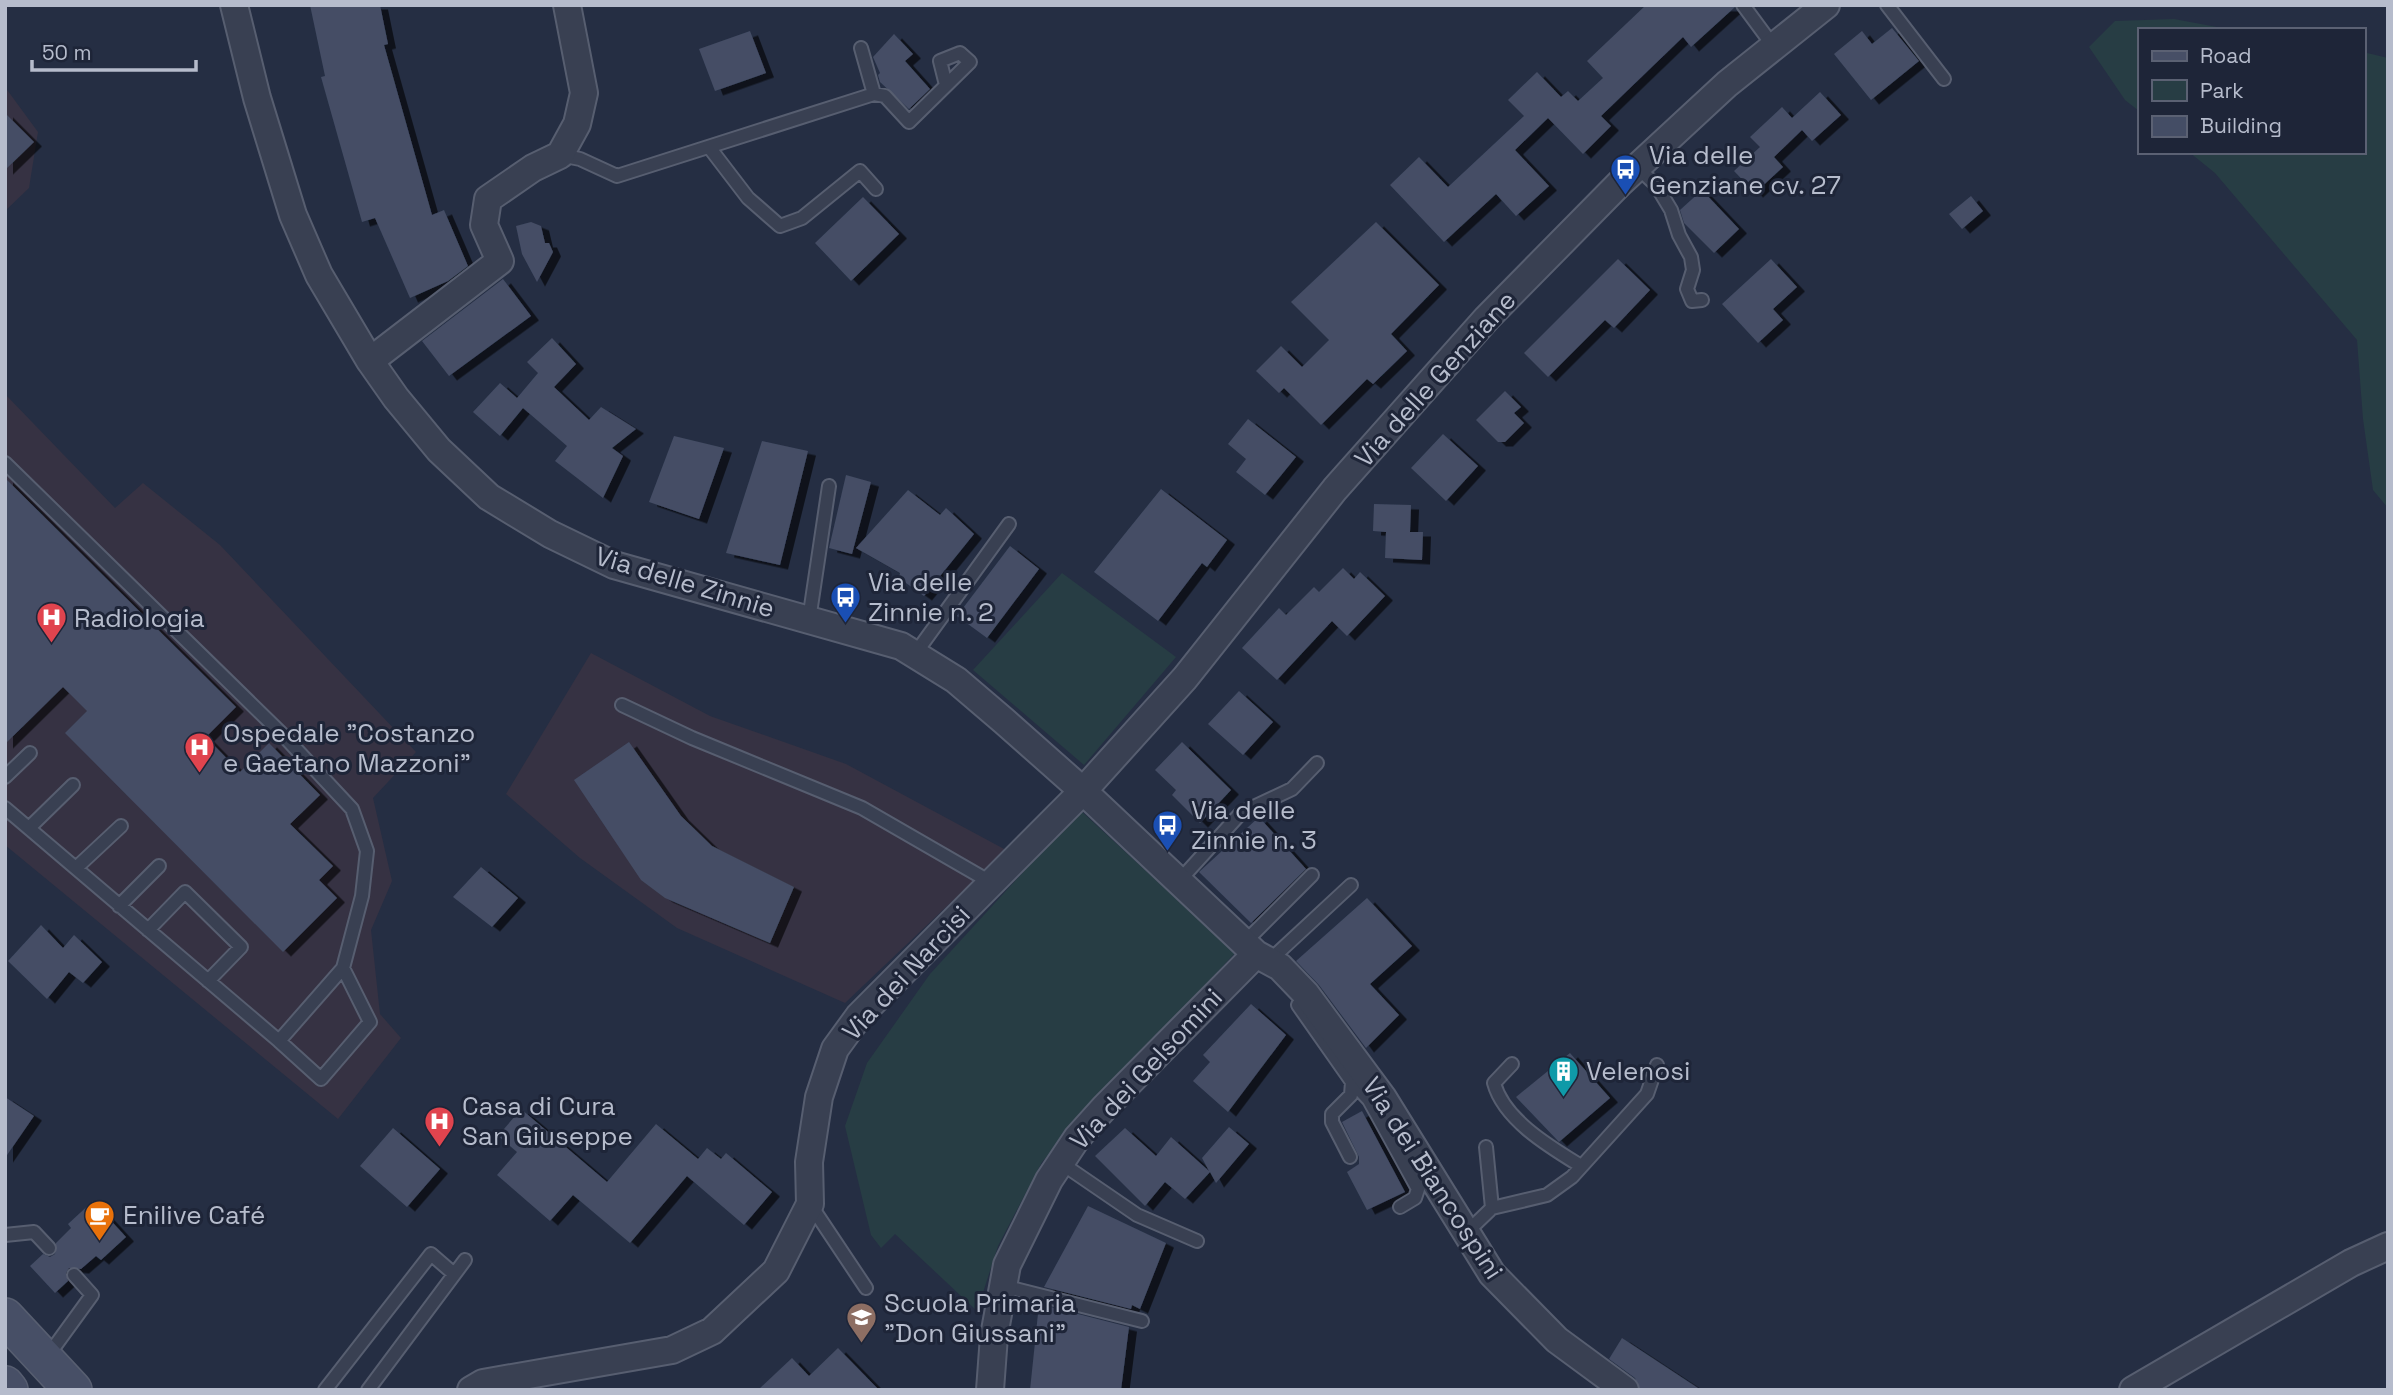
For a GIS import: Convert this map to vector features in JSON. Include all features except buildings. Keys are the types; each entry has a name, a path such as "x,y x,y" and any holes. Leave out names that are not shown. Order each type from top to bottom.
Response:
{"main road":[{"path":"5,1317 73,1390"},
{"path":"5,1385 9,1390"}],"street":[{"name":"Via delle Zinnie","path":"234,5 257,97 293,215 319,275 369,361 405,408 459,469 489,497 550,534 614,565 901,646 915,654 956,680 1083,791 1262,956"},
{"path":"369,361 500,261 484,225 488,198 533,168 560,155 577,124 584,93 567,5"},
{"name":"Via delle Genziane","path":"1083,791 1185,678 1328,497 1443,366 1637,167 1727,84 1826,5"},
{"name":"Via dei Narcisi","path":"471,1390 483,1383 672,1350 712,1331 776,1271 810,1204 809,1162 819,1097 835,1049 859,1016 1083,791"},
{"name":"Via dei Gelsomini","path":"990,1390 994,1336 1007,1265 1061,1163 1077,1138 1104,1108 1262,956"},
{"name":"Via dei Biancospini","path":"1262,956 1306,994 1383,1098 1492,1274 1557,1340 1625,1390"},
{"path":"2133,1390 2351,1263 2388,1246"}],"lane":[{"path":"1743,5 1774,47"},
{"path":"1887,5 1944,79"},
{"path":"861,48 874,94"},
{"path":"560,155 580,159 617,176 874,94 885,96 909,122 946,85"},
{"path":"709,148 748,198 780,226 802,218 860,172 876,189"},
{"path":"1637,167 1656,186 1671,210 1679,235 1691,257 1693,270 1688,289 1692,301 1702,300"},
{"path":"5,463 282,734 352,809 367,850 362,896 344,968 279,1041"},
{"path":"809,620 829,486"},
{"path":"915,654 1009,524"},
{"path":"622,705 692,738 862,808 992,883"},
{"path":"5,777 30,753"},
{"path":"1179,881 1241,813 1292,789 1317,764"},
{"path":"29,828 73,785"},
{"path":"5,808 321,1079 370,1022 344,968"},
{"path":"76,868 121,826"},
{"path":"119,906 159,866"},
{"path":"1262,956 1312,875"},
{"path":"1262,956 1351,885"},
{"path":"148,930 186,892 242,947 208,981"},
{"path":"1262,956 1352,1082 1369,1100 1418,1189 1415,1198 1400,1207"},
{"path":"1512,1064 1494,1083 1499,1101 1550,1147 1581,1167"},
{"path":"1466,1233 1492,1208 1547,1195 1581,1167 1647,1094 1657,1065"},
{"path":"1350,1157 1332,1122 1332,1114 1351,1095 1352,1082"},
{"path":"1486,1147 1492,1208"},
{"path":"1061,1163 1137,1215 1197,1241"},
{"path":"810,1204 866,1288"},
{"path":"5,1235 34,1232 49,1248"},
{"path":"325,1390 430,1254 454,1274"},
{"path":"368,1390 465,1260"},
{"path":"45,1360 92,1295 74,1275"},
{"path":"1003,1286 1142,1321"}],"shaded area":[{"path":"5,87 38,132 29,188 5,211"},
{"name":"Ospedale \"Costanzo e Gaetano Mazzoni\"","path":"5,394 115,508 143,483 220,545 416,752 373,798 392,881 371,930 380,1014 401,1038 338,1119 5,845"},
{"path":"591,653 710,716 846,764 1006,850 845,1003 677,928 580,858 506,794"}],"green space":[{"path":"2174,19 2222,28 2138,28 2138,110 2125,100 2089,47 2115,21"},
{"path":"2365,52 2388,58 2388,508 2373,490 2363,419 2357,340 2215,173 2191,154 2365,154"},
{"path":"1062,573 1176,657 1084,765 973,670"},
{"path":"1080,810 1235,953 1042,1162 998,1246 977,1311 895,1234 881,1248 871,1235 845,1126 867,1063 930,974"}],"place":[{"name":"Via delle Genziane cv. 27","path":"1626,197"},
{"name":"Via delle Zinnie n. 2","path":"845,624"},
{"name":"Radiologia","path":"51,645"},
{"name":"Ospedale \"Costanzo e Gaetano Mazzoni\"","path":"200,775"},
{"name":"Via delle Zinnie n. 3","path":"1168,852"},
{"name":"Velenosi","path":"1563,1098"},
{"name":"Casa di Cura San Giuseppe","path":"439,1148"},
{"name":"Enilive Café","path":"100,1242"},
{"name":"Scuola Primaria \"Don Giussani\"","path":"861,1345"}]}
